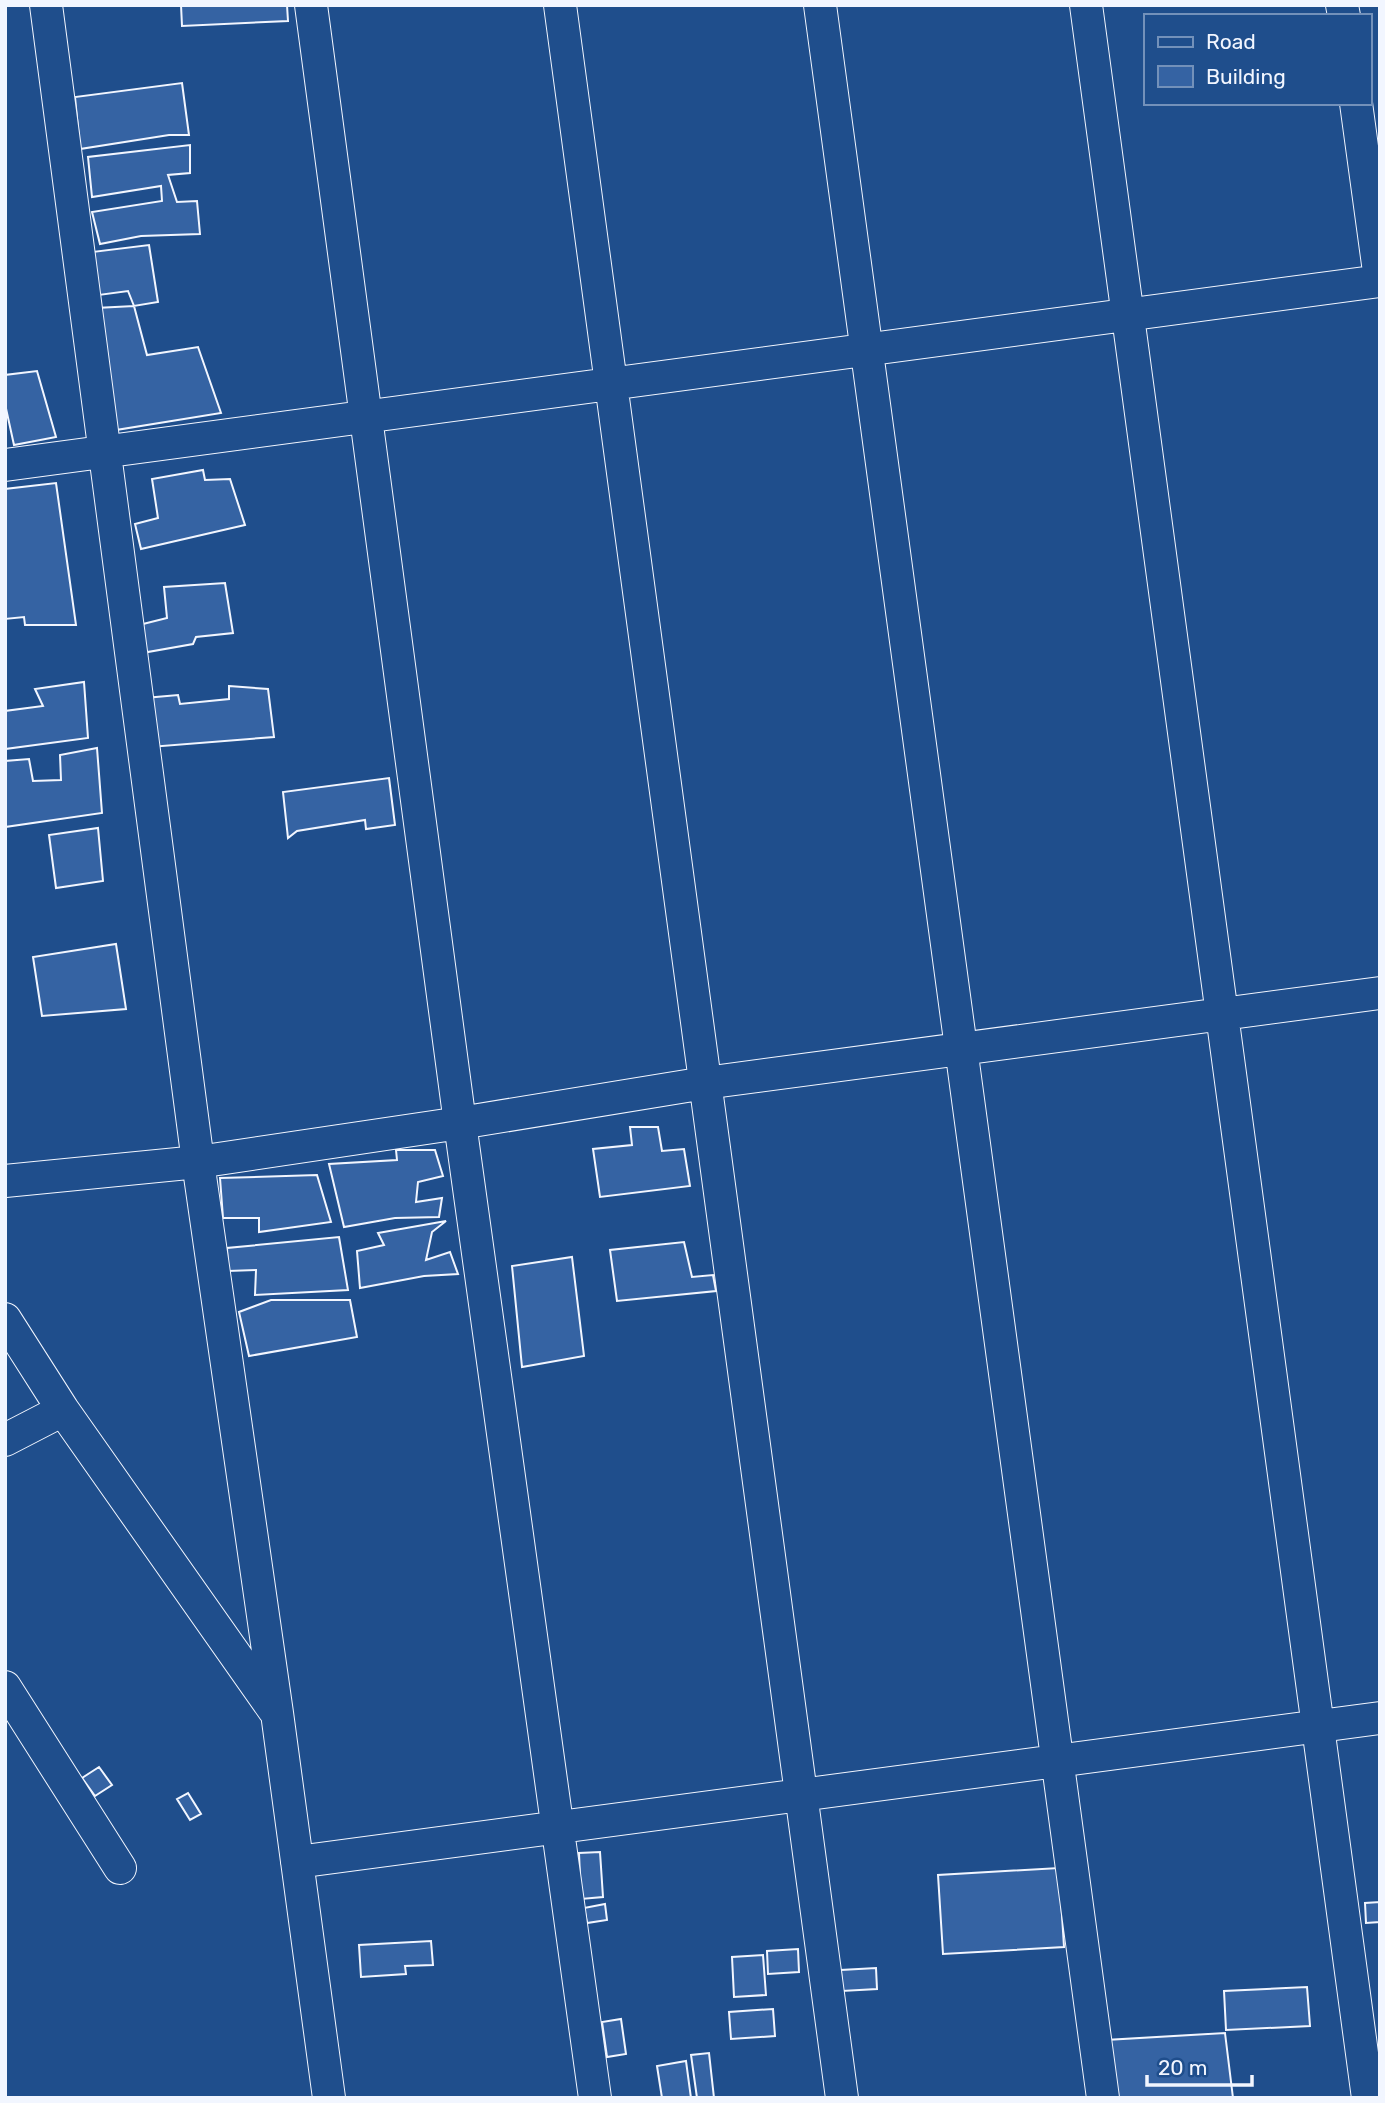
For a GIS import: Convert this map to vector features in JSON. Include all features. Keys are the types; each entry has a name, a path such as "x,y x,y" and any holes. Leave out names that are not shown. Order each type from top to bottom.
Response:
{"street":[{"path":"46,5 198,1162 329,2098"},
{"path":"310,5 460,1123 595,2098"},
{"path":"559,5 842,2098"},
{"path":"820,5 1103,2098"},
{"path":"1086,5 1367,2098"},
{"path":"5,465 1380,280 1356,105"},
{"path":"5,1181 198,1162 705,1083 1380,993"},
{"path":"5,1319 63,1410 277,1713"},
{"path":"5,1440 63,1410"},
{"path":"5,1687 120,1868"},
{"path":"297,1862 1380,1718"}],"building":[{"path":"181,5 287,5 288,21 182,26"},
{"path":"182,83 189,135 169,135 80,149 75,97"},
{"path":"190,145 190,173 168,175 177,202 197,201 200,234 141,236 100,244 92,212 162,201 161,186 92,197 88,157"},
{"path":"149,245 158,302 134,306 128,291 99,295 92,252"},
{"path":"134,306 147,355 198,347 221,413 116,430 96,308"},
{"path":"37,371 56,437 14,445 5,404 5,375"},
{"path":"203,470 205,480 230,479 245,525 141,549 135,524 158,518 152,479"},
{"path":"56,483 76,625 25,625 24,617 5,619 5,489"},
{"path":"225,583 233,633 196,637 193,644 142,653 135,626 167,618 164,587"},
{"path":"84,682 88,738 5,749 5,711 43,706 35,689"},
{"path":"229,686 268,689 274,737 150,747 145,698 178,695 180,704 229,699"},
{"path":"97,748 102,813 5,827 5,761 29,759 33,781 61,780 60,755"},
{"path":"389,778 395,825 366,829 365,820 297,831 288,838 283,792"},
{"path":"98,828 103,881 56,888 49,835"},
{"path":"116,944 126,1009 42,1016 33,957"},
{"path":"630,1127 658,1127 662,1151 684,1149 690,1186 600,1197 593,1149 632,1145"},
{"path":"396,1150 435,1150 443,1176 418,1182 416,1202 442,1198 439,1217 395,1218 344,1227 329,1164 397,1160"},
{"path":"317,1175 331,1222 259,1232 259,1218 223,1218 220,1178"},
{"path":"446,1221 432,1232 426,1260 450,1252 458,1274 424,1276 360,1288 357,1251 384,1245 378,1233"},
{"path":"339,1237 348,1290 255,1295 256,1270 228,1271 227,1248"},
{"path":"684,1242 692,1277 713,1275 716,1291 617,1301 610,1250"},
{"path":"572,1257 584,1356 522,1367 512,1266"},
{"path":"271,1300 350,1300 357,1337 249,1356 239,1312"},
{"path":"99,1767 112,1785 95,1796 82,1778"},
{"path":"188,1793 201,1814 190,1820 177,1799"},
{"path":"600,1852 603,1897 581,1899 579,1853"},
{"path":"1059,1868 1064,1947 943,1954 938,1875"},
{"path":"1380,1902 1380,1922 1366,1923 1365,1903"},
{"path":"605,1904 607,1920 587,1923 584,1908"},
{"path":"431,1941 433,1965 405,1966 406,1974 361,1977 359,1945"},
{"path":"798,1949 799,1972 768,1974 767,1951"},
{"path":"763,1955 766,1995 734,1997 732,1957"},
{"path":"876,1968 877,1989 842,1991 841,1970"},
{"path":"1307,1987 1310,2026 1226,2030 1224,1991"},
{"path":"773,2009 775,2036 731,2039 729,2012"},
{"path":"621,2019 626,2054 607,2057 602,2022"},
{"path":"1225,2033 1233,2098 1115,2098 1106,2040"},
{"path":"709,2053 714,2098 697,2098 691,2055"},
{"path":"686,2061 691,2098 662,2098 657,2066"}]}
